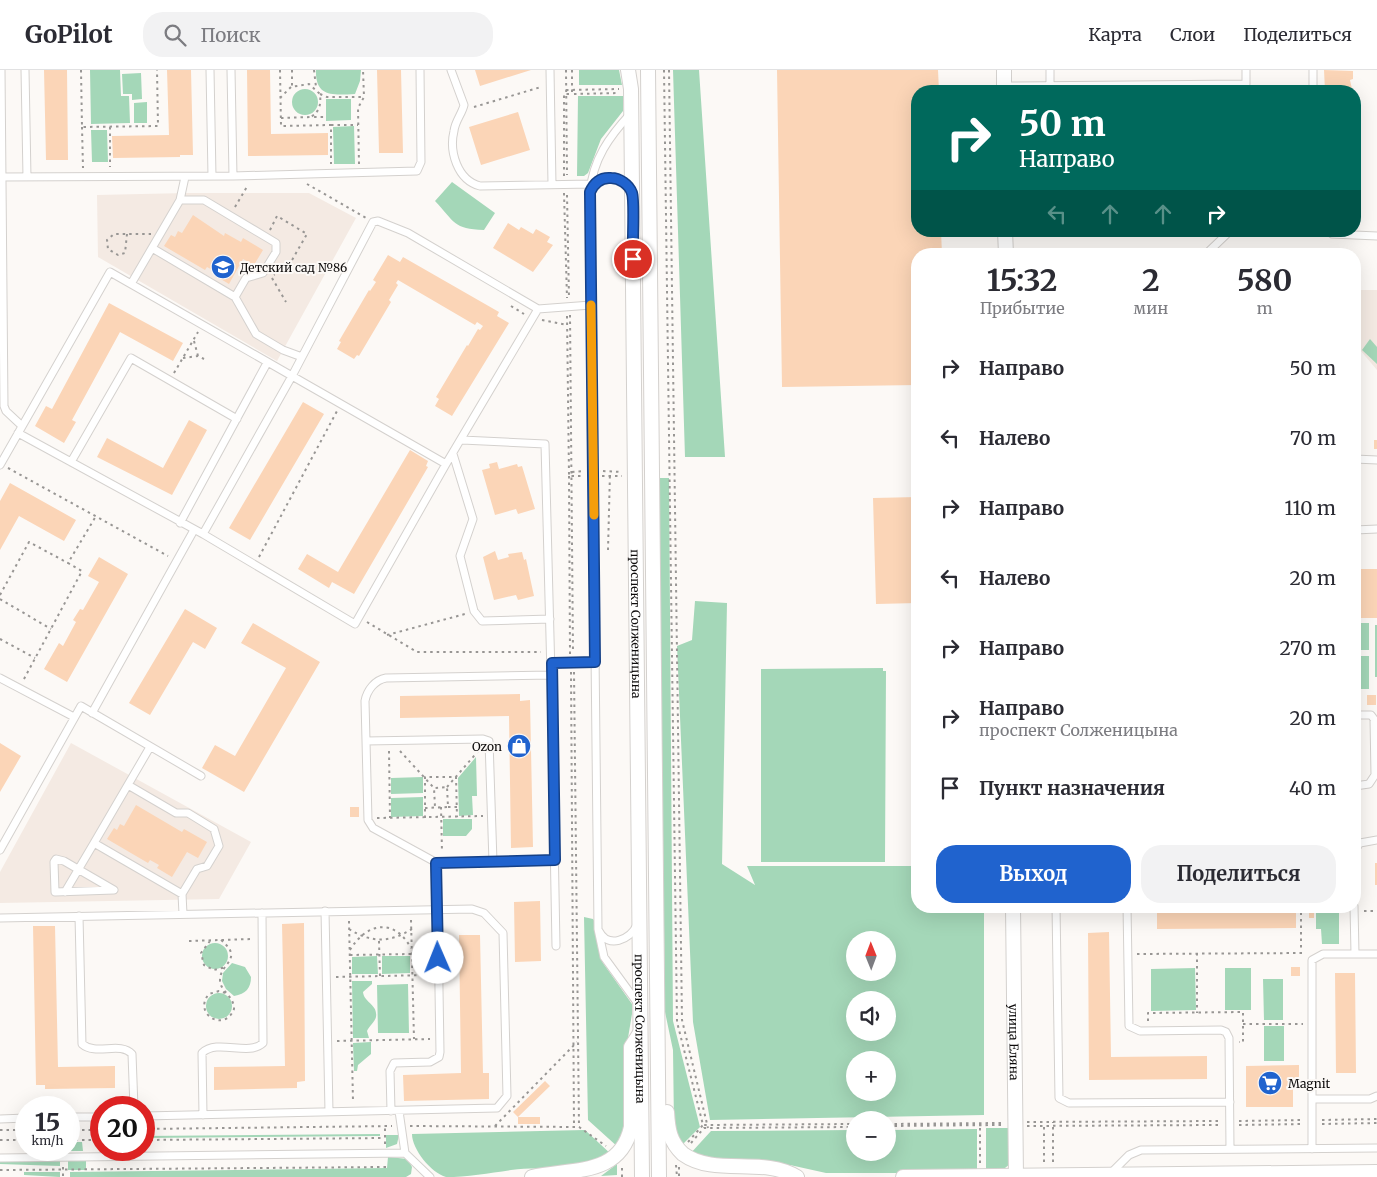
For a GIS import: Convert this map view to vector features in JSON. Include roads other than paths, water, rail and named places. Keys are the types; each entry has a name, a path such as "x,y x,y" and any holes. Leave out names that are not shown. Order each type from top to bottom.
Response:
{"street":[{"name":"проспект Солженицына","path":"628,70 631,91 642,1177"},
{"name":"проспект Солженицына","path":"648,70 659,1177"},
{"path":"1004,70 1004,85"},
{"name":"улица Еляна","path":"1013,913 1016,1176"},
{"path":"532,1177 594,1170 618,1155 629,1138 631,1127 631,1047 640,1033"},
{"path":"657,1034 666,1047 668,1127 670,1137 682,1153 706,1169 785,1170 796,1177"},
{"path":"903,1177 1377,1172"}],"lane":[{"path":"1,70 1,366 6,412 22,426"},
{"path":"25,70 27,177"},
{"path":"210,70 212,176"},
{"path":"231,70 233,176"},
{"path":"1,177 83,176 117,178 412,172 421,167 420,70"},
{"path":"451,70 464,105 454,131 453,149 457,166 466,180 480,186 567,184 590,188"},
{"path":"550,70 552,184"},
{"path":"1050,70 1050,85"},
{"path":"1197,85 1246,84 1246,70"},
{"path":"1312,70 1313,85"},
{"path":"631,113 606,143 597,160 590,188 591,305 598,929 604,957 640,1007"},
{"path":"131,284 180,200 185,177"},
{"path":"590,188 608,177 617,178 625,183 632,193"},
{"path":"180,200 204,200 275,241 276,252 263,274 246,278 235,297"},
{"path":"203,534 292,376 370,225 378,221 408,234 538,309 591,305"},
{"path":"1361,235 1377,236"},
{"path":"1212,248 1224,237"},
{"path":"152,248 235,297 256,334 283,350 302,357"},
{"path":"0,465 110,272 446,464"},
{"path":"18,433 203,534 356,624 446,464 462,440 538,309"},
{"path":"71,462 131,358 236,419"},
{"path":"180,522 267,363"},
{"path":"462,440 545,444 552,663 556,946"},
{"path":"453,454 473,519 460,556 474,611 482,621 550,619"},
{"path":"1361,459 1377,460"},
{"path":"1361,530 1377,529"},
{"path":"92,713 194,530"},
{"path":"552,663 595,662"},
{"path":"551,675 380,679 366,695 366,741 368,819 373,828 439,863 555,860"},
{"path":"0,678 74,717"},
{"path":"0,850 81,706 201,776"},
{"path":"1361,715 1371,715 1374,719 1376,775 1370,784 1361,785"},
{"path":"366,741 487,741 491,747 494,862"},
{"path":"65,892 150,747"},
{"path":"128,785 176,814 188,814 214,829 219,846 207,866 197,869 182,894 183,914"},
{"path":"1361,843 1377,840"},
{"path":"94,843 182,894"},
{"path":"54,860 62,860 114,890 65,892 54,890 54,860"},
{"path":"391,1111 391,1067 399,1062 435,1060 440,1052 439,863"},
{"path":"0,918 478,909 503,933 506,1099 499,1107 493,1109 155,1116"},
{"path":"325,911 329,1112"},
{"path":"203,1115 202,1053 206,1049 255,1047 263,1043 262,913"},
{"path":"1056,913 1059,1098 1069,1103 1230,1102"},
{"path":"1127,913 1128,1022 1133,1030 1221,1030 1226,1032 1229,1042 1230,1150"},
{"path":"1354,913 1355,954"},
{"path":"79,916 82,1044 88,1049 123,1049 132,1054 134,1096"},
{"path":"598,929 601,935 608,940 619,941 628,938 638,923"},
{"path":"1312,1149 1311,965 1316,956 1377,954"},
{"path":"1312,1099 1370,1098 1377,1096"},
{"path":"400,1111 405,1153 430,1177"},
{"path":"0,1118 15,1118"},
{"path":"1110,1174 1135,1151 1377,1148"},
{"path":"0,1158 405,1153"}],"place":[{"name":"Детский сад №86","path":"223,267"},
{"name":"Ozon","path":"519,746"},
{"name":"Magnit","path":"1270,1083"}]}
